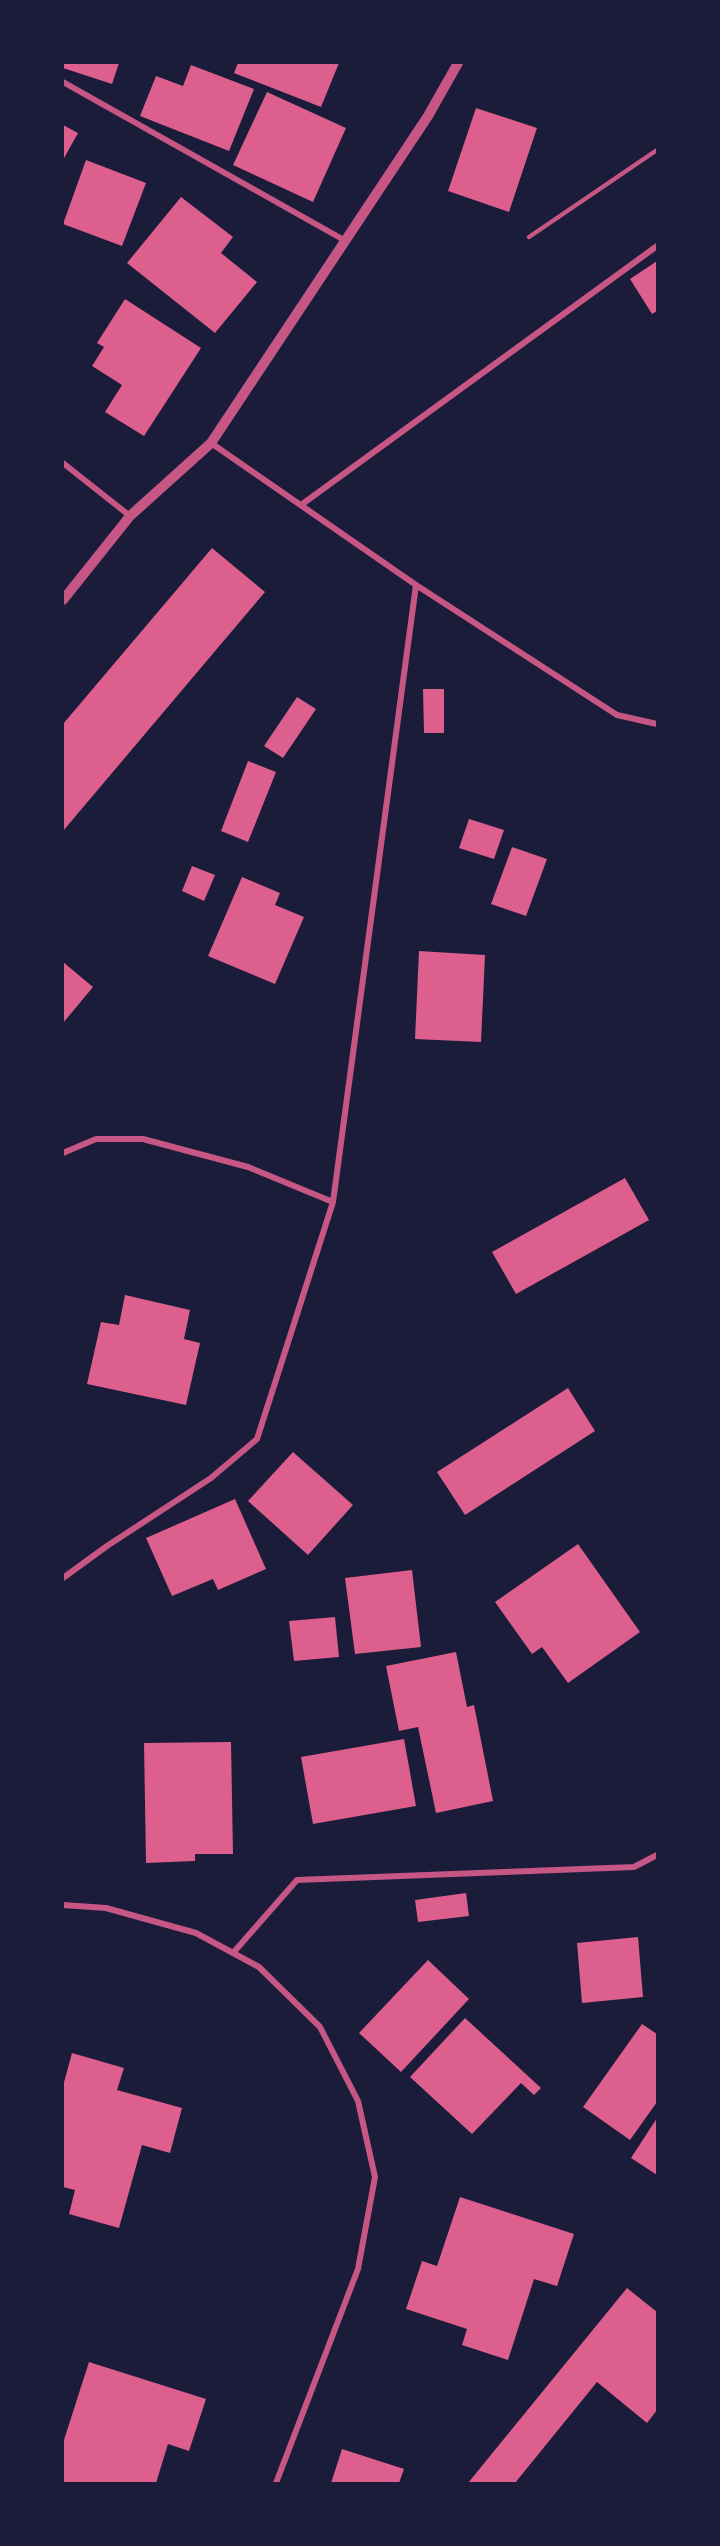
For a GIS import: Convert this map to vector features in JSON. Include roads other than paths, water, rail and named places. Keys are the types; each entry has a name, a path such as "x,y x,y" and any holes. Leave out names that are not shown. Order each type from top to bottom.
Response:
{"street":[{"path":"63,600 130,516 211,443 428,116 458,63"},
{"path":"63,82 344,240"},
{"path":"301,505 657,246"},
{"path":"211,443 416,585 617,715 657,724"},
{"path":"63,463 130,516"},
{"path":"63,1578 107,1546 211,1478 258,1439 333,1202 416,585"},
{"path":"63,1153 96,1138 143,1139 248,1167 333,1202"},
{"path":"232,1953 297,1880 634,1867 657,1854"},
{"path":"63,1905 106,1908 196,1933 259,1967 320,2027 358,2101 375,2177 358,2269 276,2483"}],"lane":[{"path":"529,237 657,150"}]}
